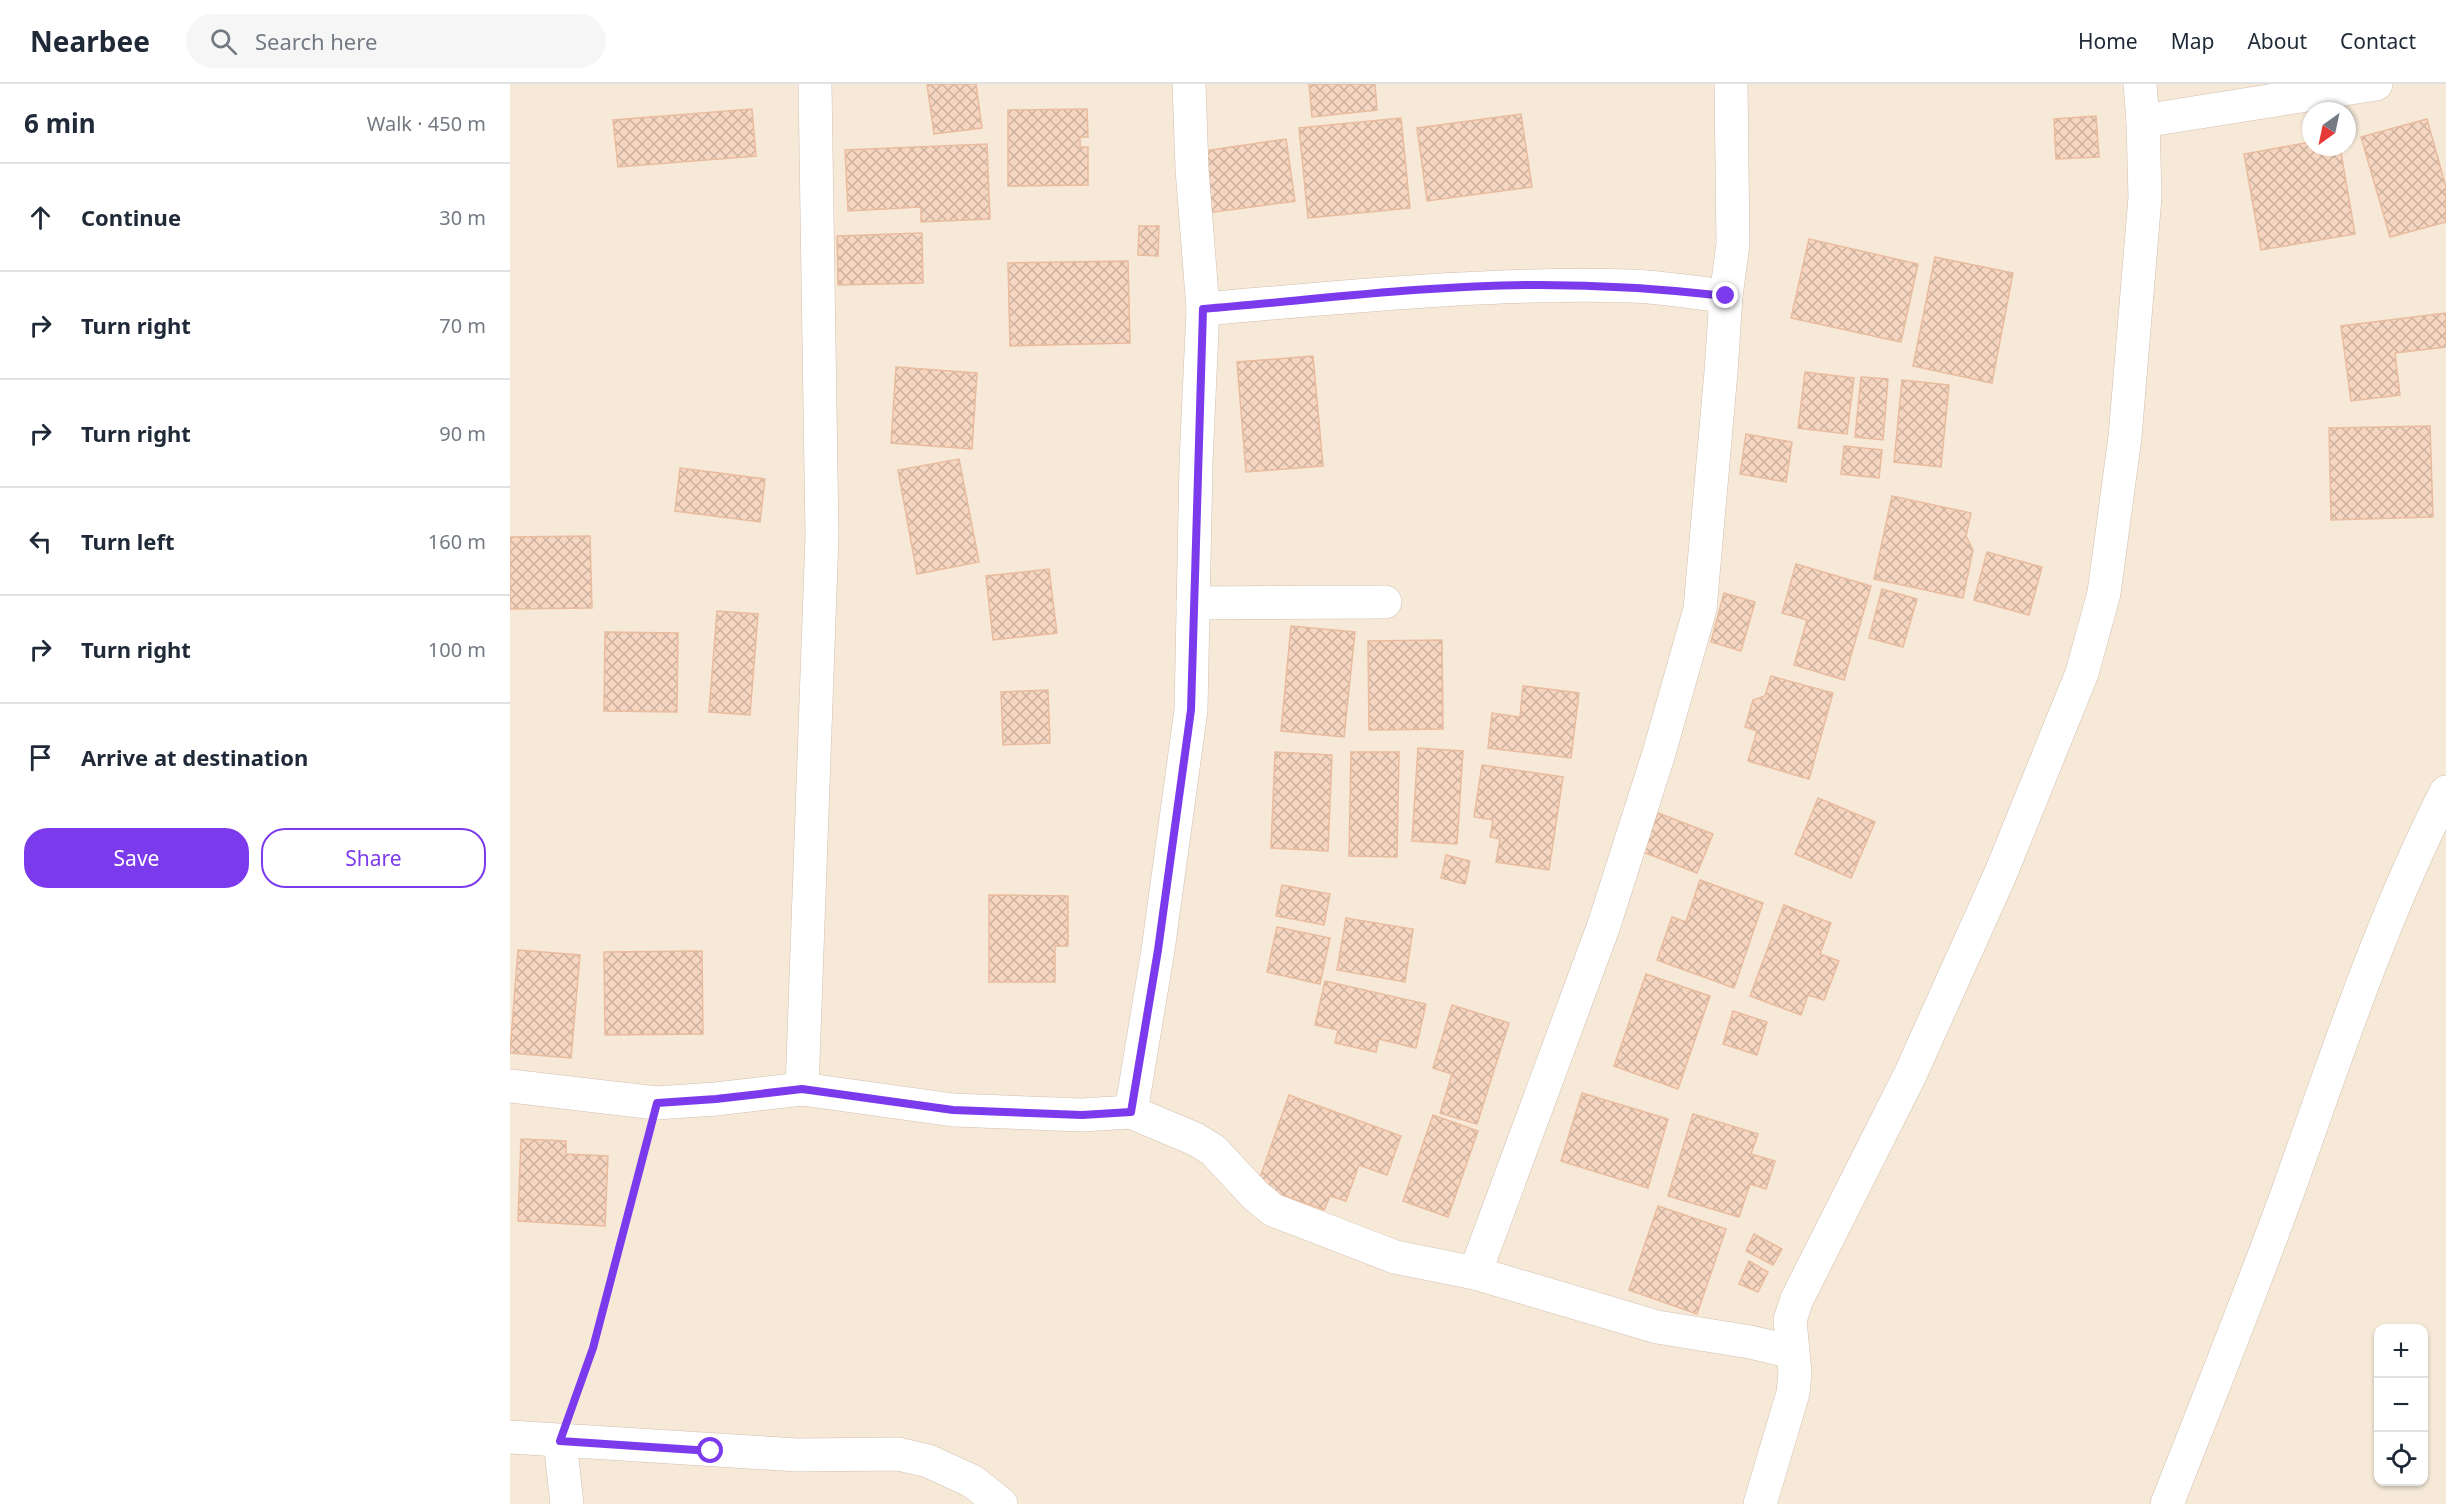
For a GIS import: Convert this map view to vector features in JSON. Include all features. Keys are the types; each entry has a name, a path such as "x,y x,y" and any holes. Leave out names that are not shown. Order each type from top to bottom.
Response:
{"street":[{"path":"802,1089 822,536 815,84"},
{"path":"1131,1112 1158,950 1191,710 1203,309 1192,169 1189,84"},
{"path":"1475,1273 1604,925 1659,753 1700,609 1726,296 1733,244 1731,84"},
{"path":"1760,1504 1793,1393 1795,1373 1790,1320 1797,1299 1910,1075 2000,875 2082,673 2104,593 2125,437 2145,197 2144,121 2140,84"},
{"path":"2144,121 2376,84"},
{"path":"1203,309 1437,289 1538,285 1634,286 1726,296"},
{"path":"1193,603 1385,602"},
{"path":"2167,1504 2257,1277 2371,960 2416,851 2446,792"},
{"path":"510,1086 657,1103 802,1089 953,1110 1082,1115 1131,1112 1195,1139 1213,1150 1255,1195 1273,1210 1395,1257 1475,1273 1657,1327 1750,1342 1792,1352"},
{"path":"510,1437 798,1455 898,1454 928,1461 972,1493 1001,1504"},
{"path":"560,1441 567,1504"}],"path":[{"path":"560,1441 593,1348 657,1103"}],"shaded area":[{"path":"510,84 2446,84 2446,1504 510,1504"}],"building":[{"path":"927,84 976,84 982,128 934,134"},
{"path":"1309,84 1375,84 1377,110 1312,117"},
{"path":"752,109 756,156 618,167 613,120"},
{"path":"1087,109 1088,137 1080,137 1080,147 1088,147 1088,185 1008,186 1008,110"},
{"path":"1521,114 1532,187 1427,201 1417,128"},
{"path":"2096,116 2099,157 2056,159 2054,119"},
{"path":"1401,118 1410,208 1308,218 1299,128"},
{"path":"2427,119 2446,187 2446,222 2390,237 2361,137"},
{"path":"1286,139 1295,201 1207,213 1198,152"},
{"path":"987,144 990,219 921,222 921,207 848,211 845,150"},
{"path":"2302,144 2302,156 2342,156 2355,234 2261,250 2244,154"},
{"path":"1139,226 1159,226 1158,256 1138,255"},
{"path":"922,233 923,283 838,285 837,236"},
{"path":"1809,239 1918,264 1901,342 1791,318"},
{"path":"1935,257 2013,273 1992,383 1913,366"},
{"path":"1128,261 1130,343 1010,346 1008,263"},
{"path":"2446,313 2446,347 2395,353 2400,395 2351,401 2341,326"},
{"path":"1313,356 1323,466 1246,472 1237,362"},
{"path":"896,367 977,373 972,449 891,443"},
{"path":"1805,372 1854,378 1847,434 1798,428"},
{"path":"1861,377 1888,379 1883,440 1855,437"},
{"path":"1902,380 1949,385 1941,467 1894,462"},
{"path":"2430,426 2433,517 2331,520 2329,428"},
{"path":"1746,434 1792,442 1786,482 1740,474"},
{"path":"1844,446 1882,450 1879,478 1841,474"},
{"path":"959,459 979,562 917,574 898,470"},
{"path":"680,468 765,479 760,522 675,511"},
{"path":"1892,496 1971,513 1966,536 1973,550 1963,598 1874,579"},
{"path":"590,536 592,608 510,609 510,537"},
{"path":"1987,552 2042,567 2029,615 1974,600"},
{"path":"1796,564 1871,586 1844,680 1794,665 1807,620 1782,613"},
{"path":"1049,569 1057,633 993,640 986,576"},
{"path":"1882,589 1917,599 1903,647 1869,638"},
{"path":"1724,593 1755,602 1741,651 1711,642"},
{"path":"717,611 758,614 750,715 709,712"},
{"path":"1291,626 1355,632 1344,737 1281,731"},
{"path":"605,632 678,633 677,712 604,711"},
{"path":"1442,640 1443,729 1369,730 1368,641"},
{"path":"1771,676 1833,693 1809,779 1748,761 1757,731 1745,727 1753,700 1765,696"},
{"path":"1523,686 1579,693 1571,758 1488,748 1492,713 1520,717"},
{"path":"1048,690 1050,743 1003,745 1001,692"},
{"path":"1418,748 1463,751 1457,844 1412,841"},
{"path":"1275,752 1332,755 1328,851 1271,848"},
{"path":"1351,752 1399,752 1397,857 1349,856"},
{"path":"1482,765 1563,777 1549,870 1496,862 1500,839 1490,837 1493,820 1474,817"},
{"path":"1818,798 1875,822 1851,878 1795,854"},
{"path":"1658,813 1713,834 1697,873 1643,852"},
{"path":"1446,855 1470,861 1465,884 1441,878"},
{"path":"1700,880 1763,903 1734,988 1657,960 1672,917 1686,922"},
{"path":"1282,885 1330,894 1324,925 1276,916"},
{"path":"989,895 1068,896 1068,946 1055,946 1055,982 989,982"},
{"path":"1784,905 1831,923 1820,954 1839,961 1824,1000 1808,995 1801,1015 1750,996"},
{"path":"1346,918 1413,929 1405,982 1337,970"},
{"path":"1277,927 1330,938 1320,984 1267,972"},
{"path":"518,950 580,955 571,1058 510,1053"},
{"path":"702,951 703,1034 605,1035 604,952"},
{"path":"1646,974 1710,996 1678,1089 1614,1066"},
{"path":"1325,981 1426,1004 1416,1048 1379,1039 1376,1052 1335,1043 1338,1030 1315,1025"},
{"path":"1452,1005 1509,1023 1477,1124 1440,1113 1452,1074 1433,1068"},
{"path":"1733,1011 1767,1022 1757,1055 1723,1044"},
{"path":"1582,1093 1668,1119 1648,1188 1561,1161"},
{"path":"1289,1095 1401,1136 1387,1175 1359,1165 1346,1201 1330,1196 1324,1210 1257,1186"},
{"path":"1693,1114 1758,1134 1751,1154 1775,1161 1766,1189 1750,1184 1739,1217 1668,1196"},
{"path":"1433,1115 1478,1131 1448,1217 1403,1201"},
{"path":"521,1139 566,1141 566,1154 608,1156 605,1226 518,1221"},
{"path":"1658,1206 1726,1229 1697,1314 1629,1290"},
{"path":"1754,1234 1782,1249 1773,1265 1746,1251"},
{"path":"1749,1261 1768,1272 1758,1292 1739,1284"}],"route":[{"path":"711,1451 560,1441 593,1348 657,1103 802,1089 953,1110 1082,1115 1131,1112 1158,950 1191,710 1196,462 1203,309 1437,289 1538,285 1634,286 1726,296"}]}
